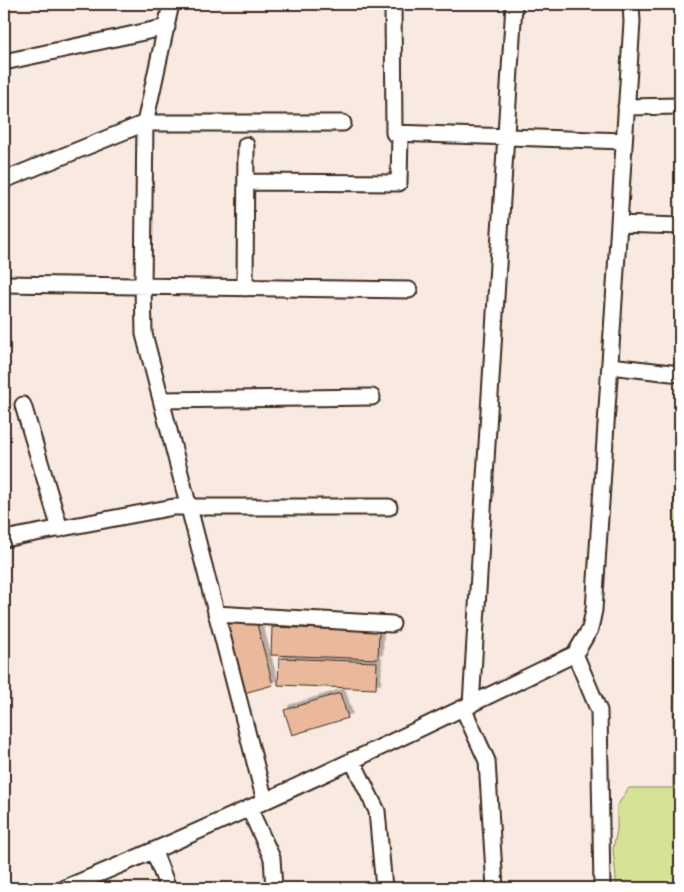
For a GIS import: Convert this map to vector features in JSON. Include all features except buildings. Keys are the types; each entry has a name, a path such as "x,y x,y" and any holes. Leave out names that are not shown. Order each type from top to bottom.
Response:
{"street":[{"path":"171,4 145,123 142,286 144,334 265,801"},
{"path":"393,4 394,133 624,141"},
{"path":"495,888 487,762 467,706 507,136 514,4"},
{"path":"65,888 154,852 575,654 590,629 594,610 632,22 631,4"},
{"path":"4,62 167,27"},
{"path":"626,107 680,106"},
{"path":"4,180 11,175 145,123 343,124"},
{"path":"246,182 399,183 400,133"},
{"path":"245,288 246,144"},
{"path":"619,224 680,226"},
{"path":"4,284 409,290"},
{"path":"610,366 680,374"},
{"path":"161,400 372,397"},
{"path":"24,405 60,529"},
{"path":"4,539 174,507 389,507"},
{"path":"216,614 392,624"},
{"path":"575,654 599,711 602,888"},
{"path":"352,760 377,811 384,888"},
{"path":"248,808 272,858 274,888"},
{"path":"154,852 168,888"}],"green space":[{"path":"674,429 680,429 680,888 617,888 613,849 617,830 617,806 629,788 673,788"}]}
